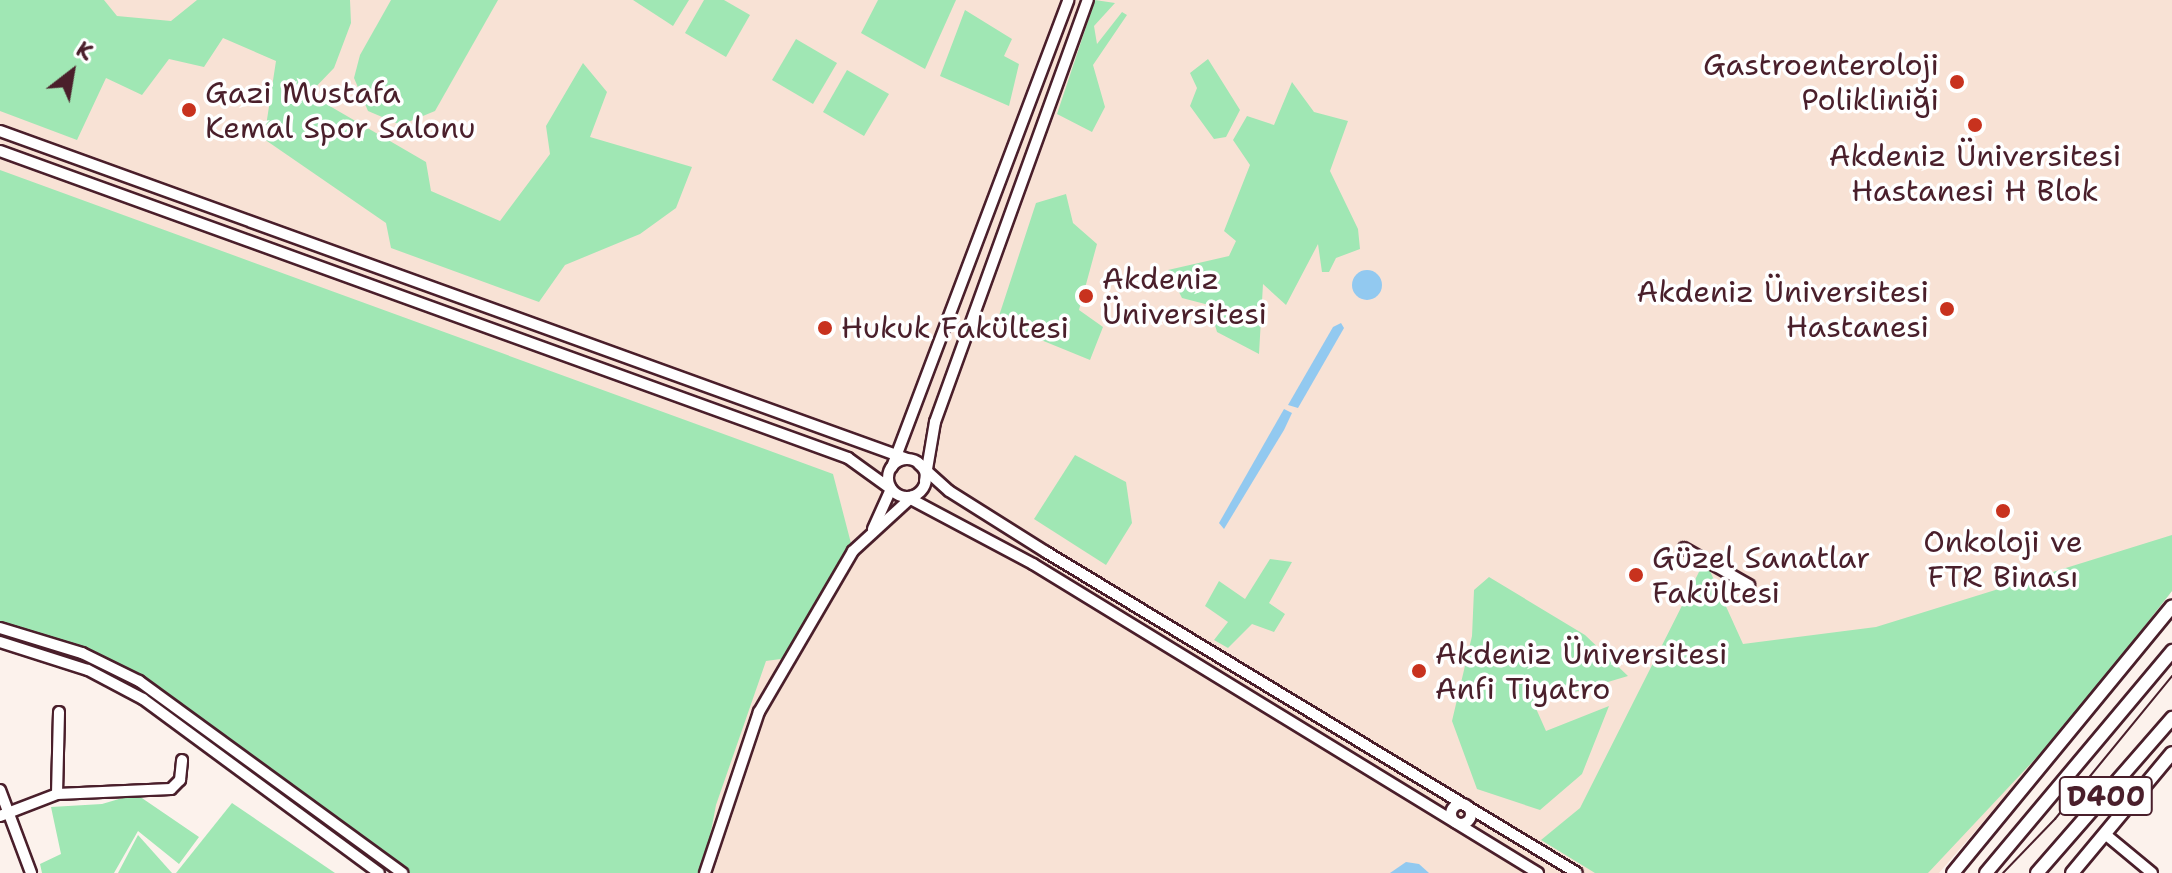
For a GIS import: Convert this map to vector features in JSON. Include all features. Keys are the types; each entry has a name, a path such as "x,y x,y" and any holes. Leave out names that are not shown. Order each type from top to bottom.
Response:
{"main road":[{"path":"1953,873 2172,606"},
{"path":"2149,635 2172,619"},
{"path":"1986,873 2172,651"},
{"name":"D400","path":"2037,873 2172,718"},
{"path":"2072,873 2172,753"}],"street":[{"path":"873,529 891,489 1068,0"},
{"path":"705,873 759,712 853,551 910,497 924,472 935,422 1088,0"},
{"path":"0,131 924,472 1046,552 1577,873"},
{"path":"0,151 848,458 891,489 1033,564 1538,873"},
{"path":"1684,548 1749,585"},
{"path":"0,628 82,653 139,681 402,873"},
{"path":"0,642 88,670 143,699 375,872"},
{"path":"57,794 59,712"},
{"path":"5,815 57,794 171,789 180,780 182,760"},
{"path":"0,790 5,815 31,873"},
{"path":"1456,823 1470,819 1466,805"},
{"path":"2105,834 2152,873"}],"shaded area":[{"name":"Akdeniz Üniversitesi","path":"0,0 2172,0 2172,591 2068,724 1939,873 408,873 139,675 96,654 0,623"}],"green space":[{"path":"0,0 104,0 117,16 171,21 197,0 350,0 351,23 334,68 309,94 426,162 431,191 500,221 550,154 546,126 583,63 607,92 590,137 692,167 676,208 640,234 565,265 539,302 391,248 386,223 264,139 276,61 223,38 204,67 169,59 142,95 106,78 77,140 0,111"},
{"path":"391,0 498,0 435,111 401,125 368,111 354,78 360,55"},
{"path":"633,0 689,0 673,26"},
{"path":"704,0 724,0 750,15 726,57 685,33"},
{"path":"878,0 956,0 925,69 861,33"},
{"path":"1095,0 1115,3 1094,26 1097,44 1122,12 1127,15 1093,65 1105,107 1092,132 1057,114"},
{"path":"965,10 1012,39 1004,56 1019,64 1009,106 940,76"},
{"path":"796,39 837,63 813,104 772,80"},
{"path":"1208,59 1240,110 1226,137 1214,139 1190,106 1197,88 1190,73"},
{"path":"847,70 889,94 864,136 823,112"},
{"path":"1292,82 1314,112 1348,121 1330,171 1358,229 1360,249 1336,258 1329,272 1322,272 1318,244 1286,305 1263,284 1259,354 1217,332 1209,305 1182,298 1168,270 1229,256 1236,241 1224,231 1250,165 1233,140 1247,116 1274,125"},
{"path":"0,170 833,474 853,551 795,657 766,661 716,805 703,873 408,873 139,675 96,654 0,623"},
{"path":"1066,194 1073,223 1097,244 1079,310 1103,327 1090,360 997,322 1036,203"},
{"path":"1075,455 1126,482 1132,523 1106,565 1034,519"},
{"path":"2172,535 2172,591 2068,724 1928,873 1595,873 1541,840 1580,808 1705,560 1743,644 1876,627"},
{"path":"1270,559 1292,562 1269,603 1285,614 1274,632 1252,624 1228,648 1214,640 1228,622 1205,606 1219,581 1245,599"},
{"path":"1489,577 1585,635 1628,676 1534,704 1546,731 1609,706 1582,774 1540,810 1477,789 1452,721 1472,636 1474,590"},
{"path":"136,794 199,837 179,864 138,831 114,873 42,873 40,864 61,854 51,807 102,804"},
{"path":"232,803 335,873 176,873"},
{"path":"138,835 172,873 118,873"}],"water":[{"path":"1367,270 1377,275 1382,285 1377,295 1367,300 1357,295 1352,285 1357,275"},
{"path":"1341,323 1344,328 1298,408 1288,405 1333,327"},
{"path":"1284,409 1292,413 1284,430 1224,529 1219,523"},
{"path":"1406,862 1419,864 1429,873 1390,873"}],"tram line":[{"path":"2003,873 2055,819 2172,676"}],"place":[{"name":"Gastroenteroloji Polikliniği","path":"1957,82"},
{"name":"Gazi Mustafa Kemal Spor Salonu","path":"189,110"},
{"name":"Akdeniz Üniversitesi Hastanesi H Blok","path":"1975,125"},
{"name":"Akdeniz Üniversitesi","path":"1086,296"},
{"name":"Akdeniz Üniversitesi Hastanesi","path":"1947,309"},
{"name":"Hukuk Fakültesi","path":"825,328"},
{"name":"Onkoloji ve FTR Binası","path":"2003,511"},
{"name":"Güzel Sanatlar Fakültesi","path":"1636,575"},
{"name":"Akdeniz Üniversitesi Anfi Tiyatro","path":"1419,671"}]}
